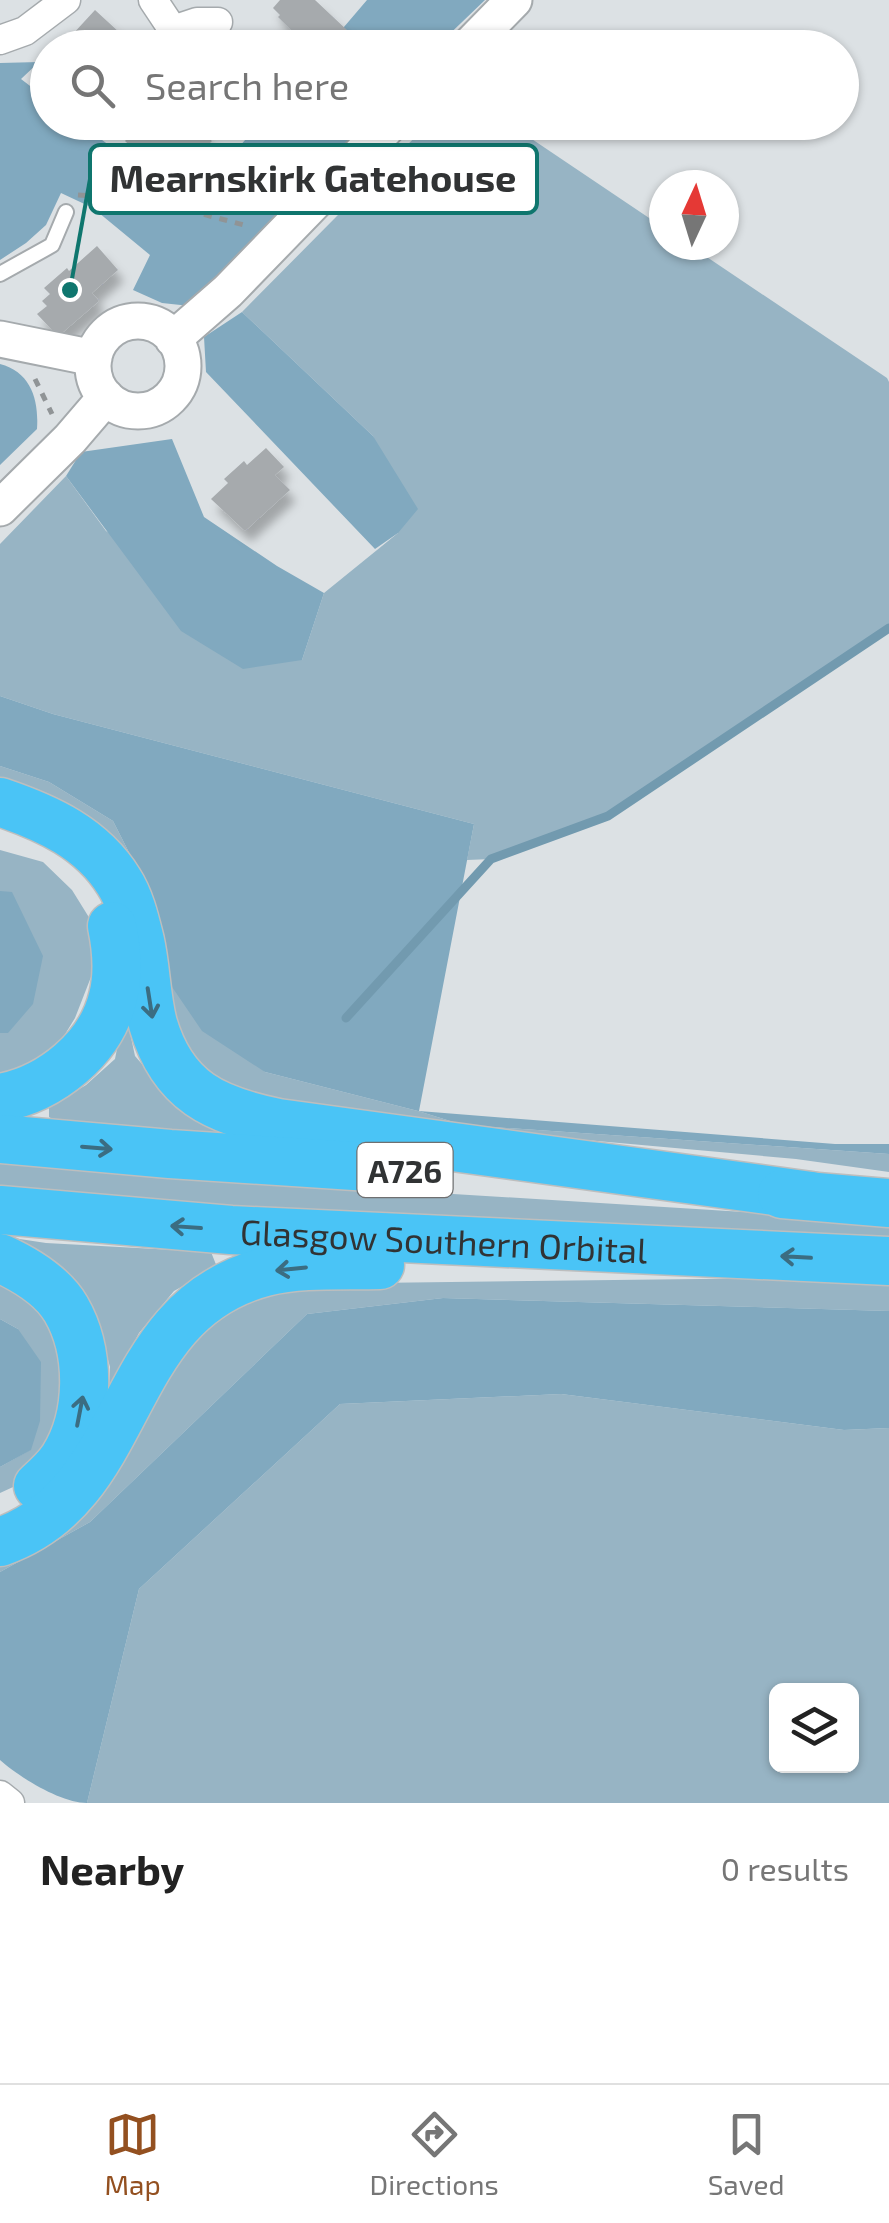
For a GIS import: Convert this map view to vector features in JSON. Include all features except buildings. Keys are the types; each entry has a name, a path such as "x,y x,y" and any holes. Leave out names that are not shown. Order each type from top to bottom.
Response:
{"highway":[{"path":"0,802 58,825 86,845 122,886 138,932 153,1022 161,1046 184,1081 218,1106 278,1123 811,1196"},
{"path":"0,829 42,842 94,886 112,926 117,975 112,1002 86,1048 62,1072 33,1090 0,1098"},
{"name":"Glasgow Southern Orbital","path":"0,1139 889,1204"},
{"name":"Glasgow Southern Orbital","path":"0,1210 231,1230 889,1262"},
{"path":"0,1542 42,1521 67,1501 107,1445 129,1397 160,1345 206,1298 234,1284 266,1272 298,1268 703,1252"},
{"path":"0,1258 22,1268 66,1308 80,1341 84,1385 74,1434 64,1457 28,1495 0,1508"}],"street":[{"path":"0,40 25,31 66,0"},
{"path":"154,0 166,30"},
{"path":"485,30 514,0"},
{"path":"183,30 196,22 218,22"},
{"path":"173,339 228,290 374,140"},
{"path":"139,321 154,324 173,339 182,357 182,372 178,386 157,407 127,410 106,398 96,383 94,358 100,341 110,330 139,321"},
{"path":"0,338 94,358"},
{"path":"0,508 106,398"},
{"path":"0,1795 10,1803"}],"lane":[{"path":"0,274 52,245 66,212"}],"path":[{"path":"65,191 149,200 280,236"},
{"path":"40,346 34,377 48,409 70,439"}],"shaded area":[{"path":"367,0 485,0 454,30 341,30"},
{"path":"30,62 30,70 21,79 30,86 30,140 102,140 189,204 245,140 349,140 190,306 162,303 133,290 150,255 93,208 61,193 46,225 0,260 0,63"},
{"path":"412,140 533,140 649,218 649,260 711,260 887,378 889,628 608,816 491,859 467,860 474,824 53,714 0,696 0,544 66,476 106,531 302,660 324,593 398,533 373,436 242,312"},
{"path":"242,312 373,436 418,509 398,533 375,549 206,372 204,337"},
{"path":"0,364 26,380 34,398 37,429 0,465"},
{"path":"172,439 204,517 324,593 302,660 243,669 181,631 66,476 81,452"},
{"path":"0,696 53,714 474,824 419,1111 835,1144 889,1144 889,1154 463,1125 265,1072 202,1031 168,981 142,878 113,821 49,782 0,766"},
{"path":"0,766 49,782 113,821 142,878 265,1072 463,1125 889,1154 889,1172 796,1159 463,1129 244,1096 187,1057 140,893 0,790"},
{"path":"0,850 43,862 72,890 90,919 96,955 75,1018 56,1049 0,1082"},
{"path":"0,891 12,892 43,956 33,1004 8,1033 0,1033"},
{"path":"125,1009 135,1056 206,1125 231,1136 49,1117 49,1107 86,1085 115,1059"},
{"path":"0,1161 179,1177 859,1219 889,1222 889,1241 322,1214 0,1191"},
{"path":"0,1236 46,1243 211,1252 217,1267 174,1291 139,1333 109,1390 110,1367 96,1315 56,1267"},
{"path":"779,1278 889,1285 889,1311 443,1298 307,1314 90,1522 0,1572 0,1552 179,1342 269,1287"},
{"path":"0,1281 53,1318 71,1406 24,1482 0,1493 0,1467 30,1450 18,1329 0,1319"},
{"path":"443,1298 889,1311 889,1428 844,1430 561,1394 340,1404 139,1589 87,1803 65,1799 41,1788 0,1760 0,1572 90,1522 307,1314"},
{"path":"0,1319 18,1329 41,1362 40,1421 31,1450 0,1467"},
{"path":"561,1394 844,1430 889,1428 889,1803 87,1803 139,1589 340,1404"}],"waterway":[{"path":"346,1018 491,859 608,816 889,628"}],"place":[{"name":"Mearnskirk Gatehouse","path":"70,290"}]}
